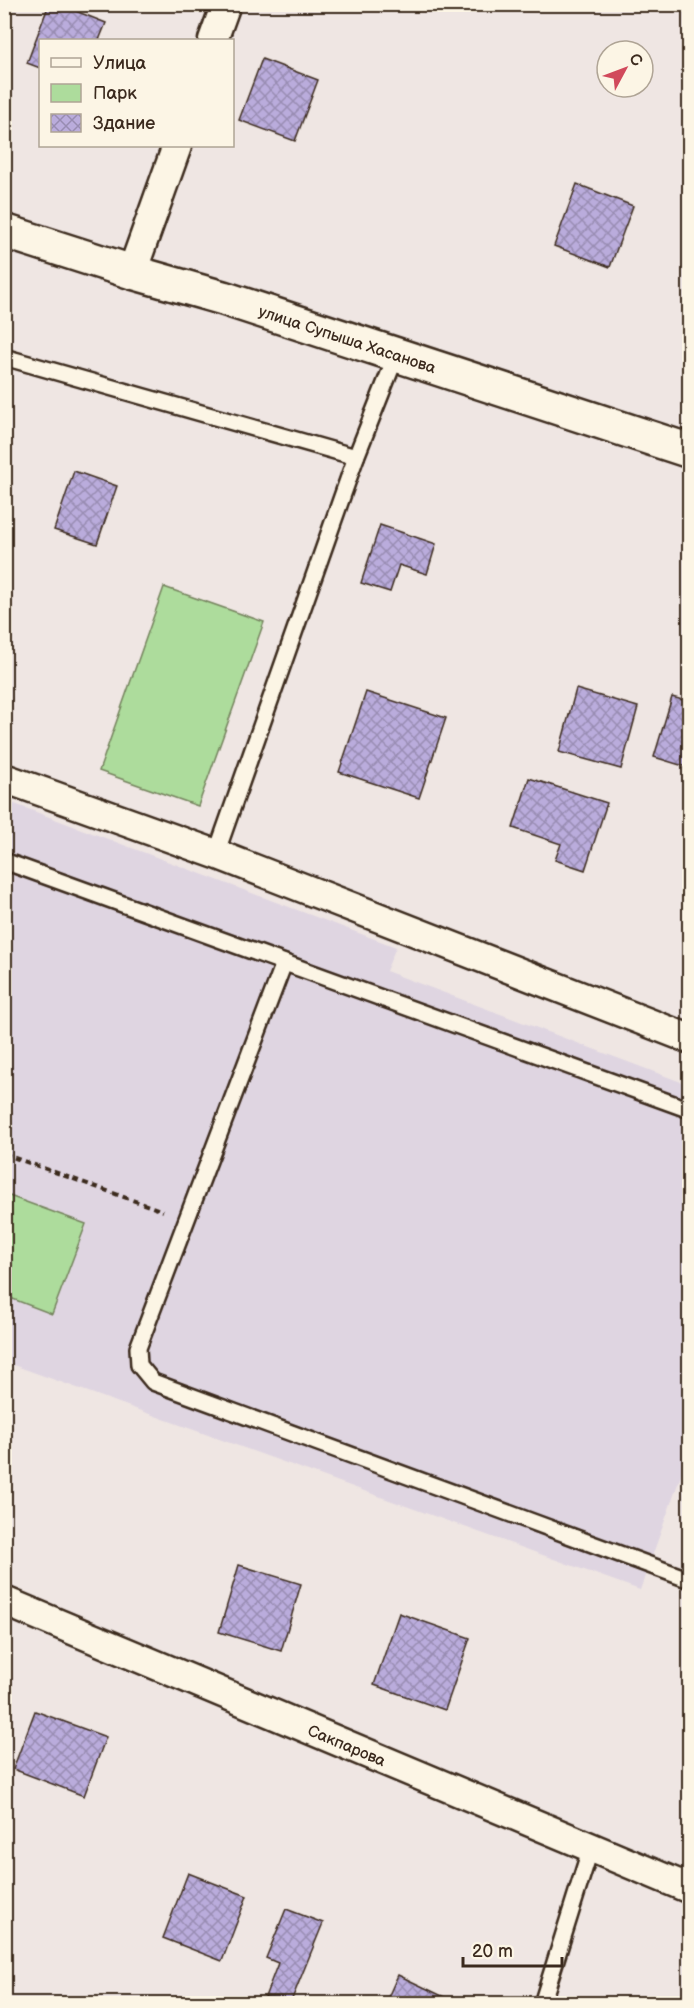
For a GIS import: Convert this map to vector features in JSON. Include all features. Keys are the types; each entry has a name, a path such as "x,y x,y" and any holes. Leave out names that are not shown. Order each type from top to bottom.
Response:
{"street":[{"path":"213,39 226,4"},
{"path":"132,273 177,147"},
{"name":"улица Супыша Хасанова","path":"4,231 132,273 223,298 690,451"},
{"path":"4,778 216,854 690,1039"},
{"name":"Сакпарова","path":"4,1601 690,1889"}],"lane":[{"path":"216,854 356,457 396,356"},
{"path":"4,357 356,457"},
{"path":"4,861 690,1110"},
{"path":"284,963 138,1348 139,1365 153,1382 690,1580"},
{"path":"542,2004 591,1847"}],"path":[{"path":"4,1154 187,1220"}],"shaded area":[{"path":"4,800 396,947 386,971 689,1085 689,1453 640,1590 5,1362"}],"green space":[{"path":"164,587 264,622 198,806 99,771"},
{"path":"4,1194 86,1224 52,1314 5,1296"}],"building":[{"path":"49,4 58,4 106,23 99,39 39,39 39,68 27,63"},
{"path":"262,59 318,80 295,141 239,120"},
{"path":"577,184 633,206 610,267 554,246"},
{"path":"74,471 117,486 97,544 54,530"},
{"path":"380,525 436,544 427,574 399,565 390,592 361,583"},
{"path":"576,689 638,707 621,769 559,752"},
{"path":"366,692 446,718 419,798 339,772"},
{"path":"672,697 690,702 690,768 654,757"},
{"path":"529,778 607,803 585,870 555,860 561,844 513,828"},
{"path":"239,1565 301,1584 281,1651 219,1632"},
{"path":"399,1613 470,1638 445,1710 374,1685"},
{"path":"35,1711 106,1737 84,1796 13,1769"},
{"path":"188,1873 247,1896 222,1961 163,1938"},
{"path":"286,1909 323,1923 290,2004 282,2004 265,1997 278,1963 266,1958"},
{"path":"398,1975 459,2004 385,2004"}]}
